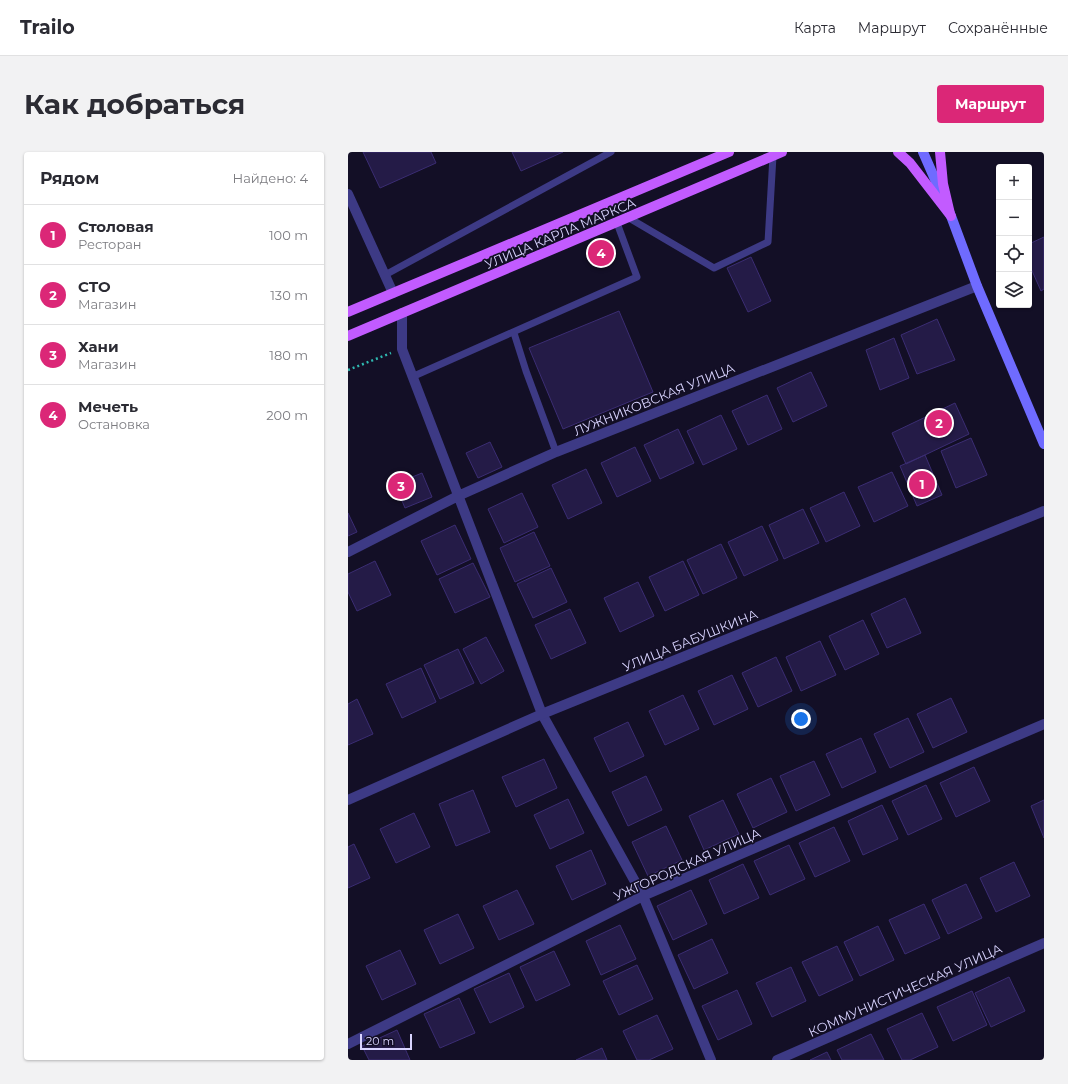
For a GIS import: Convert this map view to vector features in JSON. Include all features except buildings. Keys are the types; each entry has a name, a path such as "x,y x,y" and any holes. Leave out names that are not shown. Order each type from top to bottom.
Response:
{"main road":[{"name":"УЛИЦА КАРЛА МАРКСА","path":"348,312 728,152"},
{"path":"898,152 910,163 951,216"},
{"path":"923,152 951,216 977,286 1044,444"},
{"path":"940,152 943,184 951,216"},
{"name":"УЛИЦА КАРЛА МАРКСА","path":"348,336 630,218 778,154"}],"street":[{"path":"348,194 394,293"},
{"name":"ЛУЖНИКОВСКАЯ УЛИЦА","path":"348,552 458,496 556,452 977,286"},
{"path":"402,313 402,349 414,376 458,496 542,714 643,896 711,1060"},
{"name":"УЛИЦА БАБУШКИНА","path":"348,800 542,714 1044,511"},
{"name":"УЖГОРОДСКАЯ УЛИЦА","path":"348,1044 643,896 1044,724"},
{"name":"КОММУНИСТИЧЕСКАЯ УЛИЦА","path":"777,1060 1044,943"}],"lane":[{"path":"385,275 611,152"},
{"path":"630,218 714,268 768,242 778,154"},
{"path":"414,376 514,333 637,277 617,223"},
{"path":"514,333 526,371 556,452"}],"path":[{"path":"348,370 402,349"}],"place":[{"name":"Мечеть","path":"601,253"},
{"name":"СТО","path":"939,423"},
{"name":"Столовая","path":"922,484"},
{"name":"Хани","path":"401,486"}]}
